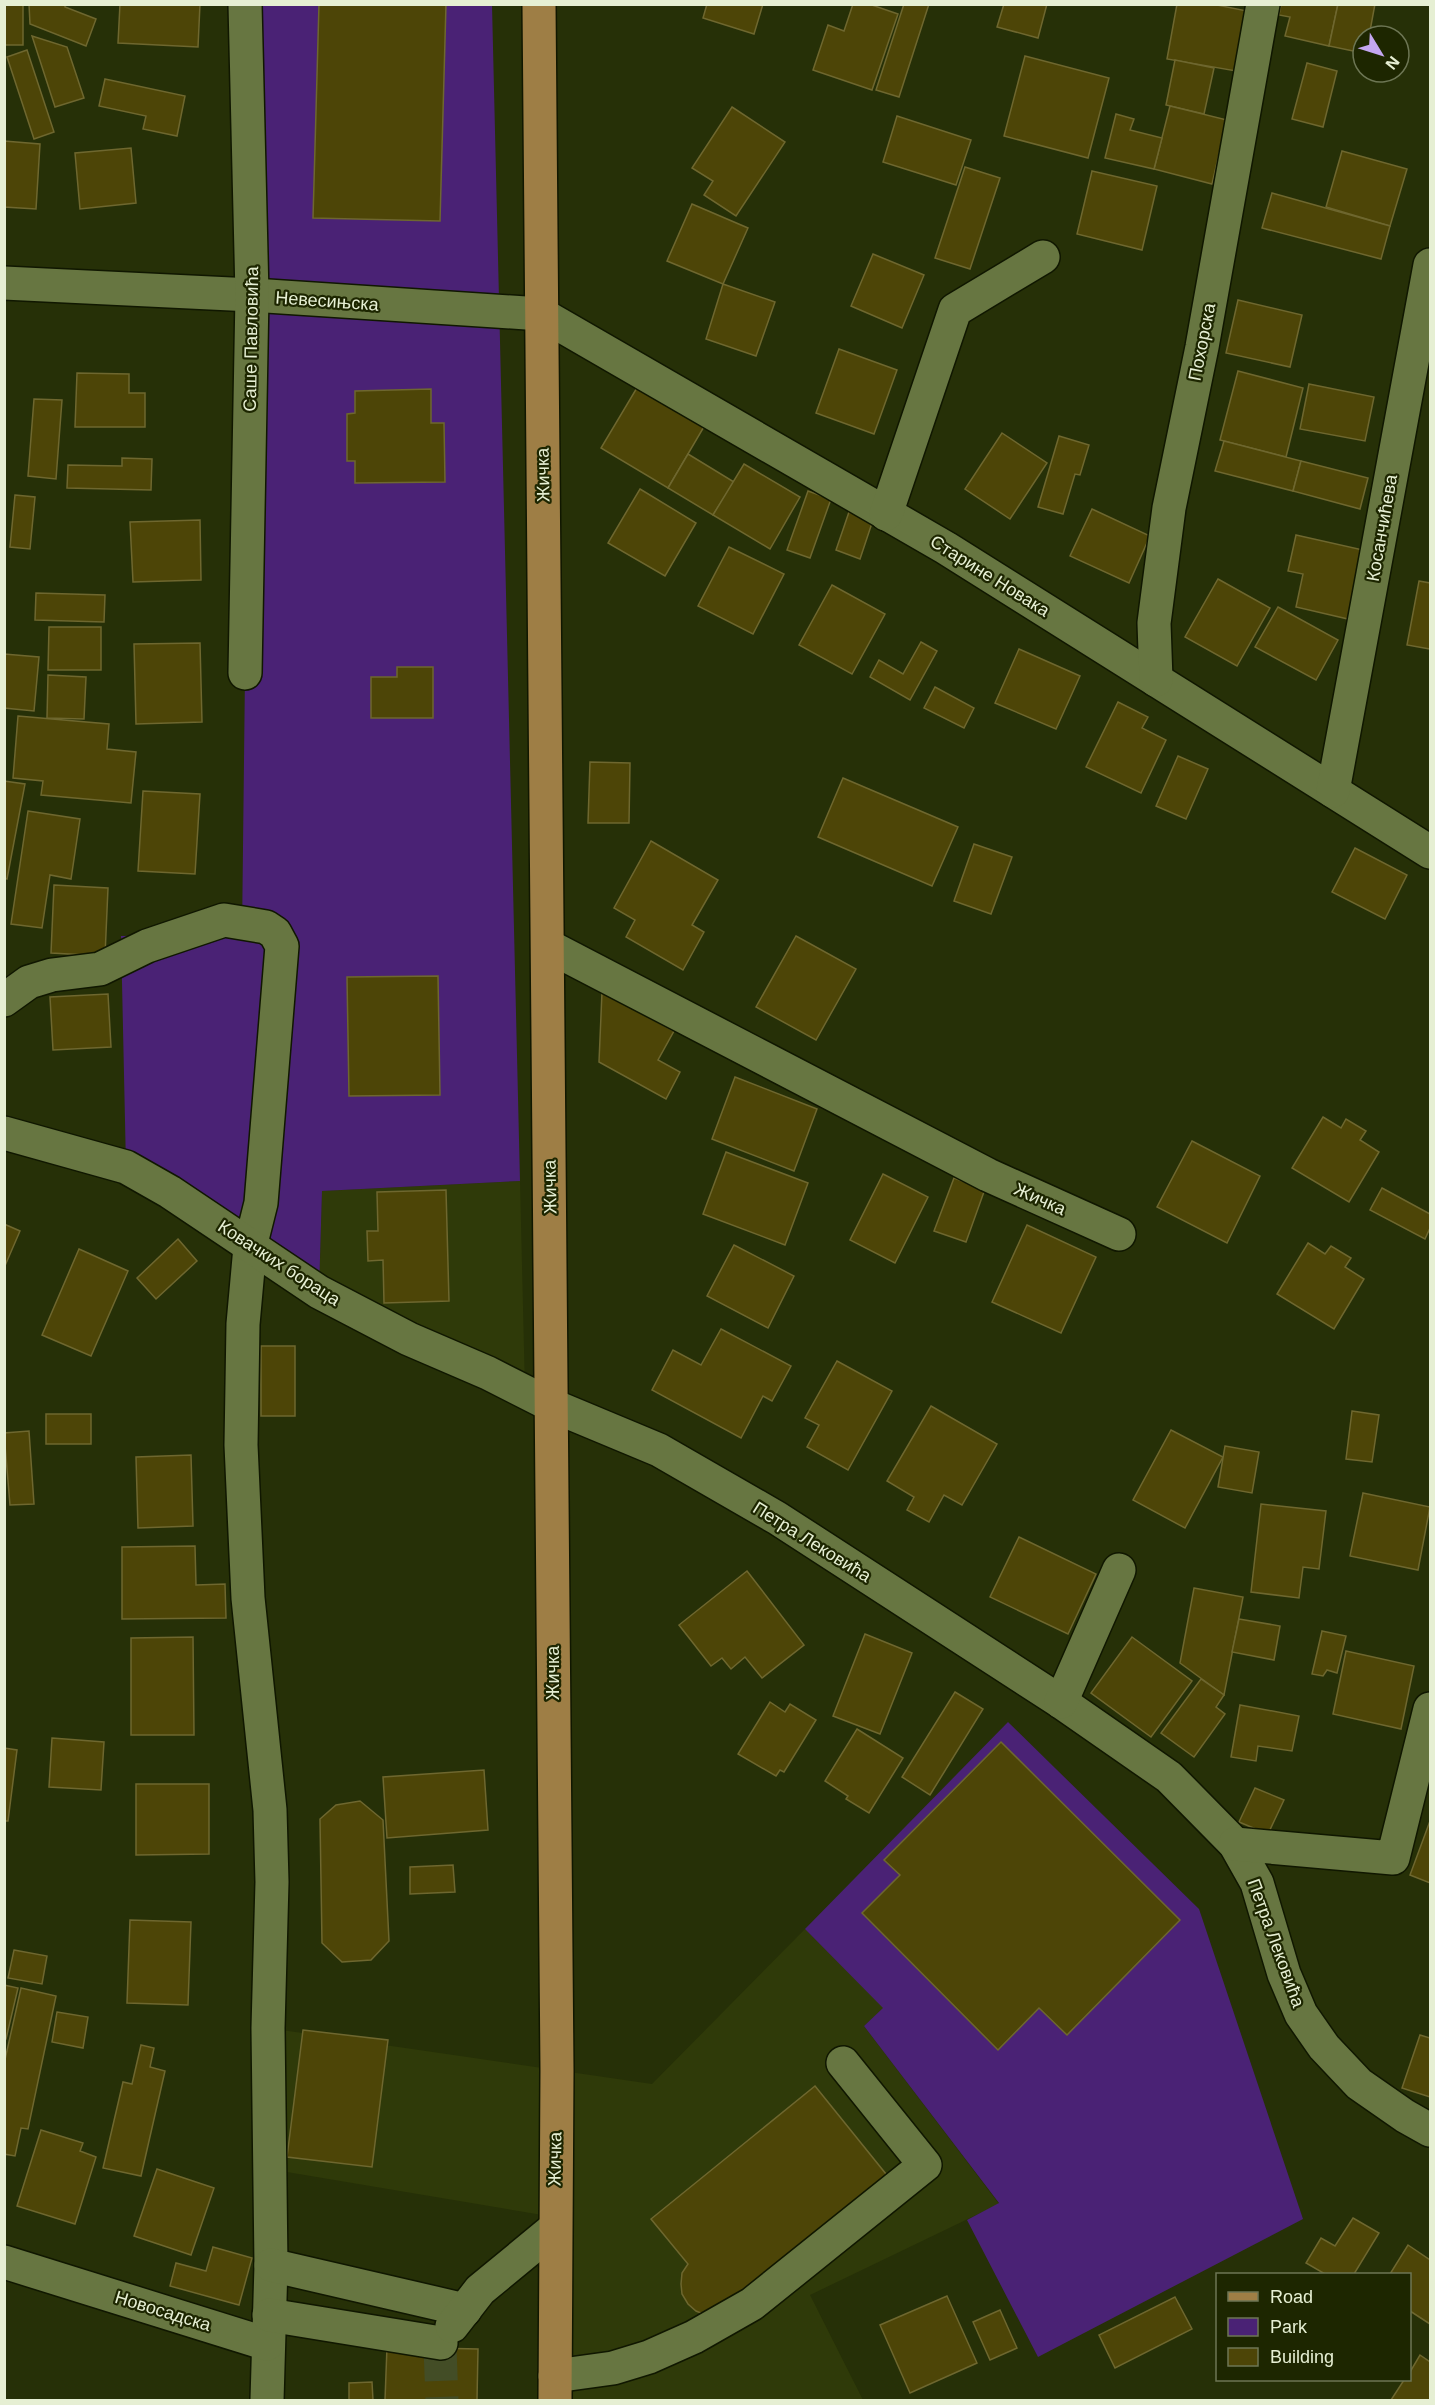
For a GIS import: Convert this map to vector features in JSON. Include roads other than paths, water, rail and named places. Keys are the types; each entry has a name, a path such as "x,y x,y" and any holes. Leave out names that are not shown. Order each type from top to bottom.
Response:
{"main road":[{"name":"Жичка","path":"538,4 557,2071 554,2229 555,2388"}],"street":[{"name":"Саше Павловића","path":"245,4 252,295 245,673"},
{"name":"Похорска","path":"1156,680 1154,623 1169,508 1202,347 1263,4"},
{"path":"886,514 955,310 1042,257"},
{"name":"Косанчићева","path":"1333,791 1431,265"},
{"name":"Невесињска","path":"4,283 252,295 541,314"},
{"name":"Старине Новака","path":"541,314 946,548 1431,852"},
{"path":"4,1000 29,982 52,975 100,969 147,946 224,920 267,927 275,933 282,946 261,1203 250,1247 243,1324 242,1446 248,1598 270,1810 272,1882 268,2028 271,2265 267,2400"},
{"name":"Жичка","path":"548,946 988,1175 1119,1234"},
{"name":"Ковачких бораца","path":"4,1133 126,1167 170,1192 319,1292 409,1339 488,1372 551,1405"},
{"name":"Петра Лековића","path":"551,1405 659,1450 767,1512 1061,1702 1169,1777 1235,1844 1257,1883 1284,1974 1301,2014 1324,2047 1359,2084 1405,2116 1431,2130"},
{"path":"1061,1702 1119,1570"},
{"path":"1235,1844 1393,1858 1431,1709"},
{"path":"555,2388 649,2357 694,2337 752,2304 925,2165 843,2063"},
{"path":"271,2265 465,2310 480,2290 554,2229"},
{"name":"Новосадска","path":"4,2262 268,2329 440,2345 465,2310"}],"tunnel":[{"path":"440,2348 442,2400"}]}
